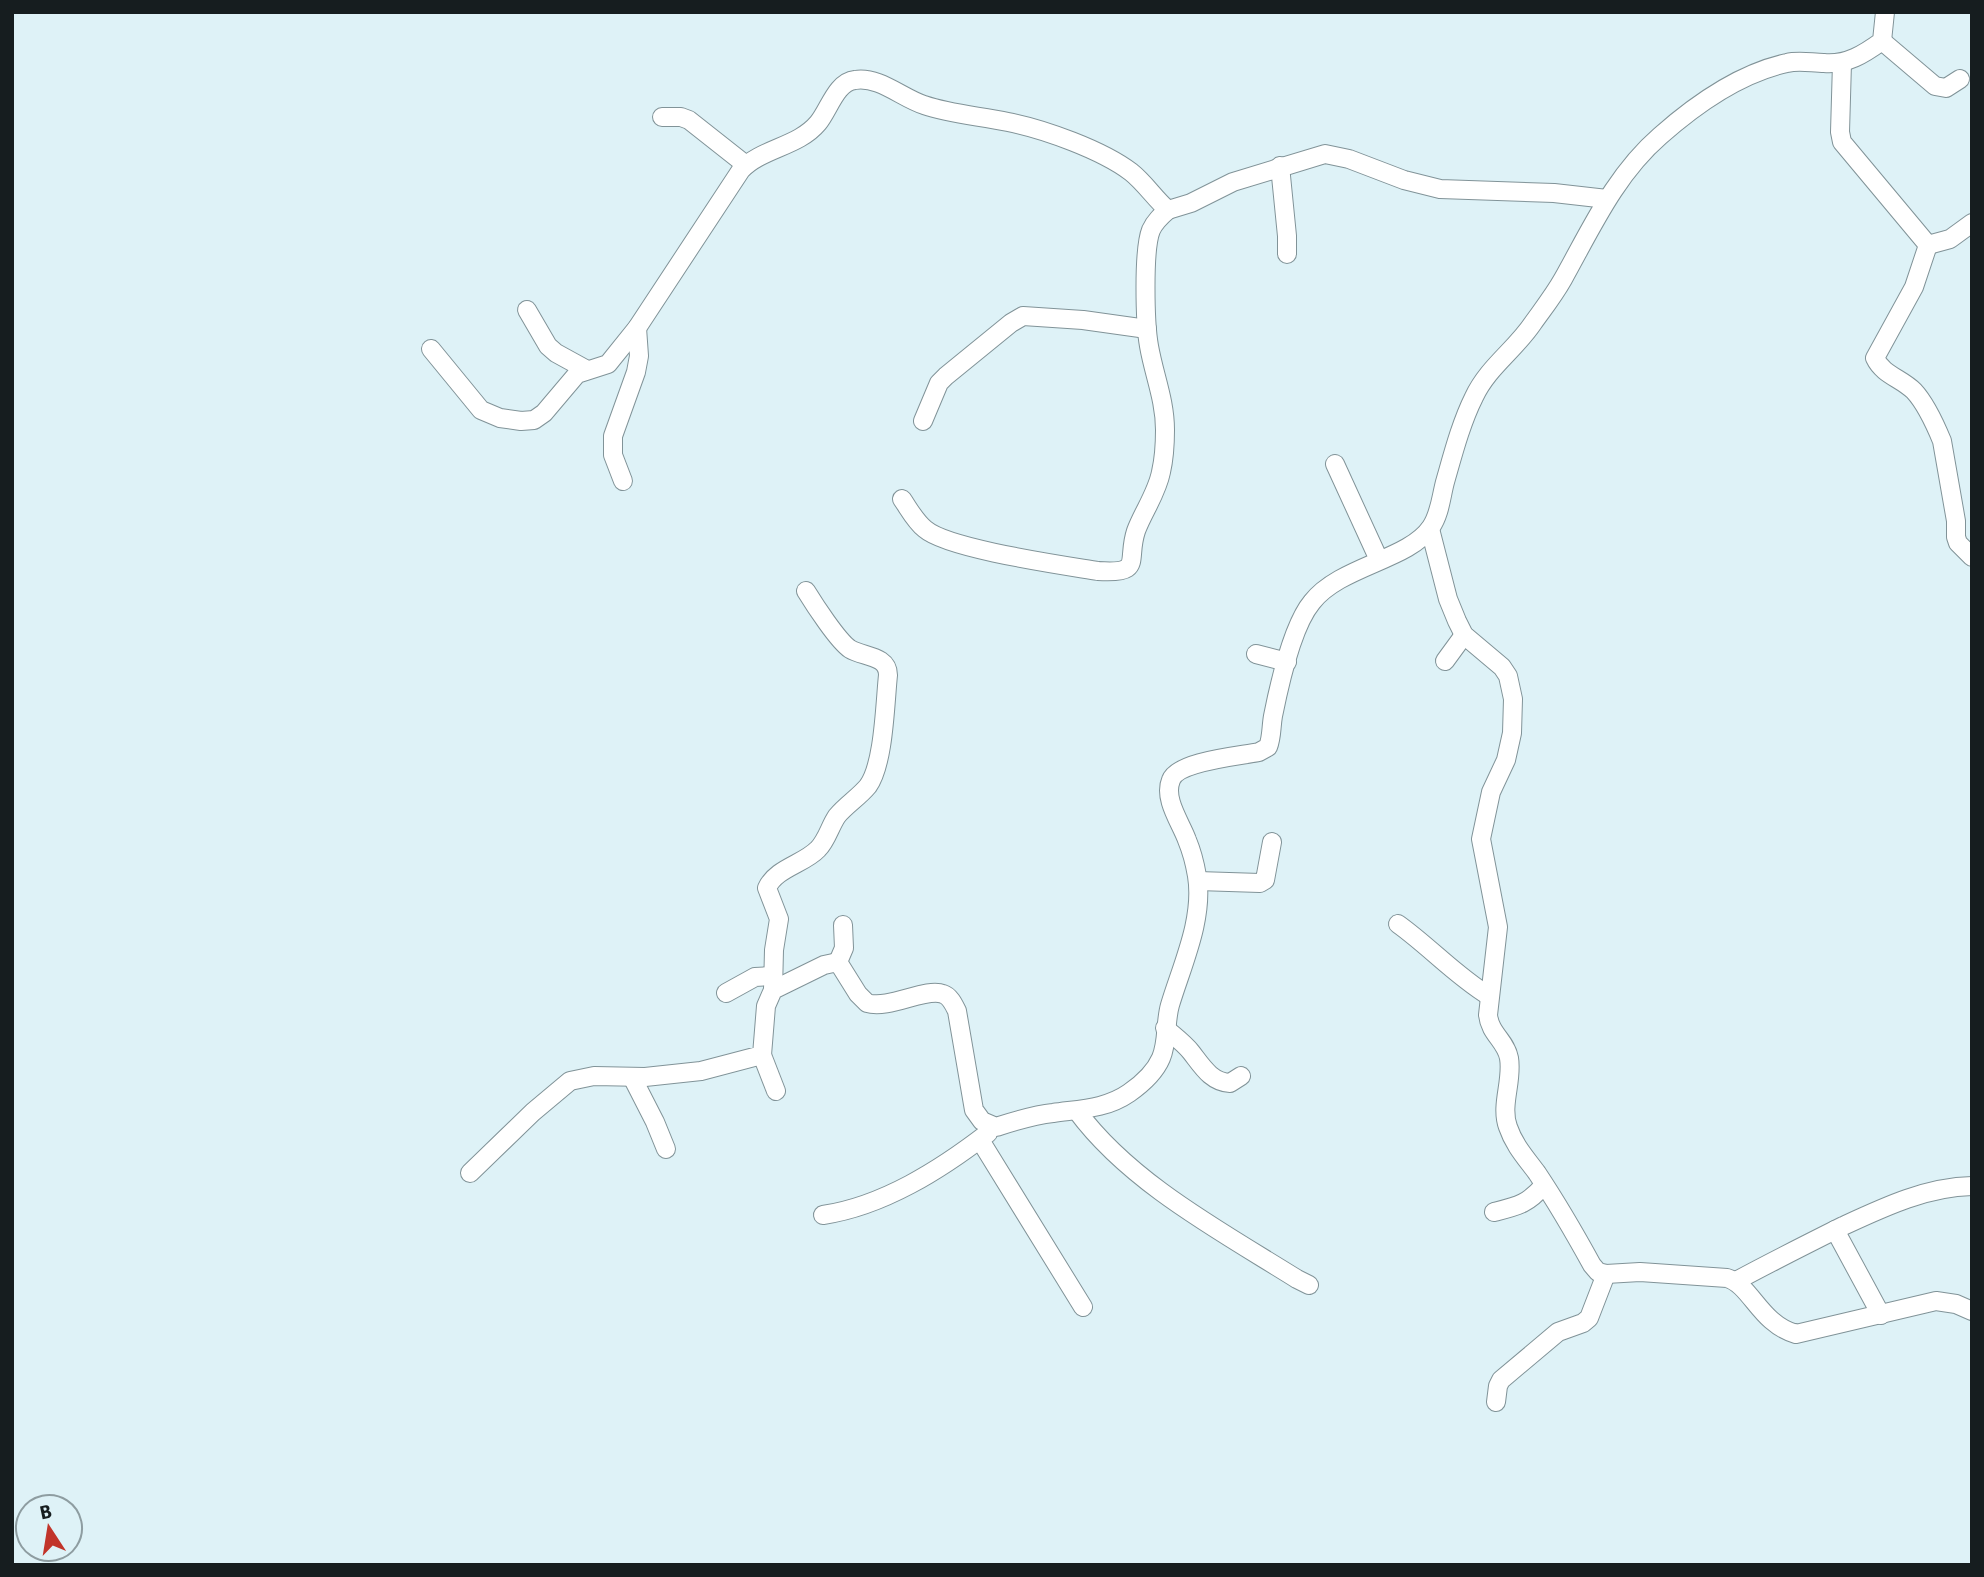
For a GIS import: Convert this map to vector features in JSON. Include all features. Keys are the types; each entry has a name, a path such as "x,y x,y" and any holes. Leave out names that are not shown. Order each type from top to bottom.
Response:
{"street":[{"path":"823,1215 862,1207 905,1186 980,1140 996,1127 1026,1118 1097,1108 1117,1100 1141,1083 1162,1057 1169,1006 1181,975 1196,917 1198,881 1192,852 1171,802 1171,779 1178,770 1190,765 1266,749 1269,745 1279,685 1306,609 1339,580 1420,539 1430,529 1436,518 1445,482 1474,397 1489,371 1531,327 1554,293 1607,199 1624,175 1659,136 1702,104 1758,73 1789,62 1842,63 1868,51 1882,41 1885,12"},
{"path":"1882,41 1935,86 1946,88 1960,79"},
{"path":"1842,63 1842,142 1928,245"},
{"path":"431,349 481,410 490,415 521,421 534,420 544,413 577,374 608,364 637,328 722,197 746,165 800,137 818,123 844,84 851,80 871,80 927,106 1012,123 1079,144 1131,172 1168,210"},
{"path":"662,117 689,120 746,165"},
{"path":"902,499 923,528 933,535 975,548 1098,572 1118,573 1126,569 1132,563 1135,535 1161,474 1165,432 1161,389 1147,329 1149,238 1157,220 1168,210 1191,203 1233,182 1314,155 1335,155 1404,180 1440,189 1554,193 1607,199"},
{"path":"1280,166 1287,254"},
{"path":"1928,245 1950,239 1972,223"},
{"path":"1928,245 1913,287 1875,358 1880,368 1913,390 1938,430 1956,521 1956,537 1958,543 1972,557"},
{"path":"527,310 548,346 587,370"},
{"path":"923,421 939,383 1019,318 1043,316 1147,329"},
{"path":"624,481 612,447 613,436 636,372 639,356 637,328"},
{"path":"1335,464 1379,560"},
{"path":"1430,529 1448,600 1464,635 1502,667 1513,699 1512,733 1506,760 1492,792 1481,839 1498,927 1489,996 1489,1026 1509,1057 1507,1126 1517,1147 1566,1219 1592,1265 1598,1272 1606,1274 1640,1272 1727,1278 1736,1281 1769,1321 1784,1331 1796,1334 1936,1301 1956,1304 1972,1311"},
{"path":"776,1091 762,1055 766,1006 773,983 779,919 767,888 776,876 820,848 836,817 868,786 879,754 888,675 884,662 848,648 806,591"},
{"path":"1445,661 1464,635"},
{"path":"1256,654 1287,662"},
{"path":"1198,881 1260,883 1265,880 1267,874 1272,842"},
{"path":"1398,924 1466,982 1489,996"},
{"path":"838,962 844,948 843,925"},
{"path":"726,993 755,977 773,983 838,962"},
{"path":"838,962 858,994 867,1003 885,1004 934,993 943,993 949,998 957,1011 974,1110 982,1121 996,1127"},
{"path":"1166,1028 1191,1052 1199,1065 1217,1080 1230,1083 1241,1076"},
{"path":"470,1173 533,1112 570,1081 594,1076 632,1077 701,1071 762,1055"},
{"path":"632,1077 666,1149"},
{"path":"1077,1111 1091,1130 1149,1182 1219,1230 1309,1285"},
{"path":"980,1140 1083,1307"},
{"path":"1494,1212 1523,1204 1532,1199 1544,1185"},
{"path":"1736,1281 1835,1230 1916,1195 1953,1186 1972,1186"},
{"path":"1835,1230 1881,1315"},
{"path":"1496,1402 1501,1380 1558,1332 1589,1318 1606,1274"}]}
